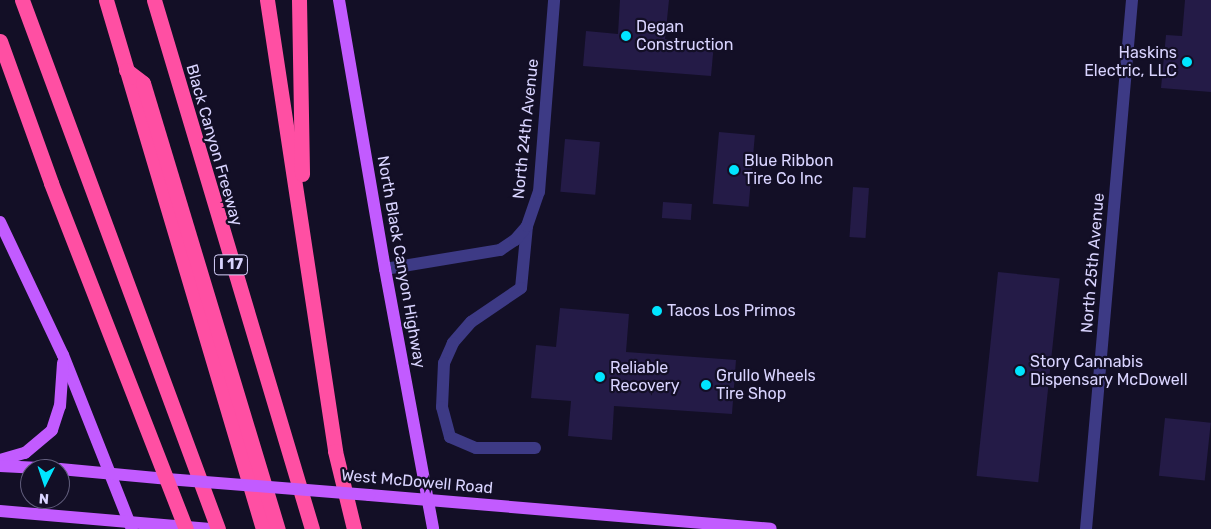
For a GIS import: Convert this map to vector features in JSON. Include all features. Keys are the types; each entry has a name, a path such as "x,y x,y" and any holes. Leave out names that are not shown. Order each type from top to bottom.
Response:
{"highway":[{"path":"22,0 218,529"},
{"path":"106,0 263,529"},
{"name":"Black Canyon Freeway","path":"154,0 312,529"},
{"path":"267,0 304,226 335,451 354,529"},
{"path":"298,0 304,226"},
{"path":"0,41 48,175 185,528"},
{"path":"126,70 143,83 278,529"}],"main road":[{"name":"North Black Canyon Highway","path":"339,0 385,270 434,529"},
{"path":"0,222 63,356 130,526"},
{"path":"0,460 25,453 52,430 60,406 63,356"},
{"name":"West McDowell Road","path":"0,466 20,467"},
{"name":"West McDowell Road","path":"70,470 772,529"},
{"path":"0,511 130,526 210,529"}],"street":[{"name":"North 24th Avenue","path":"385,270 500,250 515,240 527,226 539,192 554,0"},
{"name":"North 25th Avenue","path":"1086,529 1132,0"},
{"path":"527,226 521,288 471,322 453,343 444,363 442,407 450,437 476,448 535,448"}],"building":[{"name":"Degan Construction","path":"620,0 669,0 665,39 714,43 711,76 583,66 586,31 618,34"},
{"name":"Haskins Electric, LLC","path":"1185,0 1211,0 1211,92 1161,88 1166,35 1182,36"},
{"name":"Blue Ribbon Tire Co Inc","path":"719,132 755,135 749,207 713,204"},
{"path":"565,139 600,142 595,195 560,192"},
{"path":"853,187 869,188 865,238 850,237"},
{"path":"663,202 692,204 691,220 662,218"},
{"name":"Story Cannabis Dispensary McDowell","path":"998,272 1060,278 1038,482 977,476"},
{"name":"Reliable Recovery","path":"560,308 629,314 626,352 736,360 732,414 614,406 612,440 568,436 571,401 531,398 536,345 556,347"},
{"path":"1165,418 1211,423 1205,480 1159,476"}],"place":[{"name":"Degan Construction","path":"626,36"},
{"name":"Haskins Electric, LLC","path":"1187,62"},
{"name":"Blue Ribbon Tire Co Inc","path":"734,170"},
{"name":"Tacos Los Primos","path":"657,311"},
{"name":"Story Cannabis Dispensary McDowell","path":"1020,371"},
{"name":"Reliable Recovery","path":"600,377"},
{"name":"Grullo Wheels Tire Shop","path":"706,385"}]}
